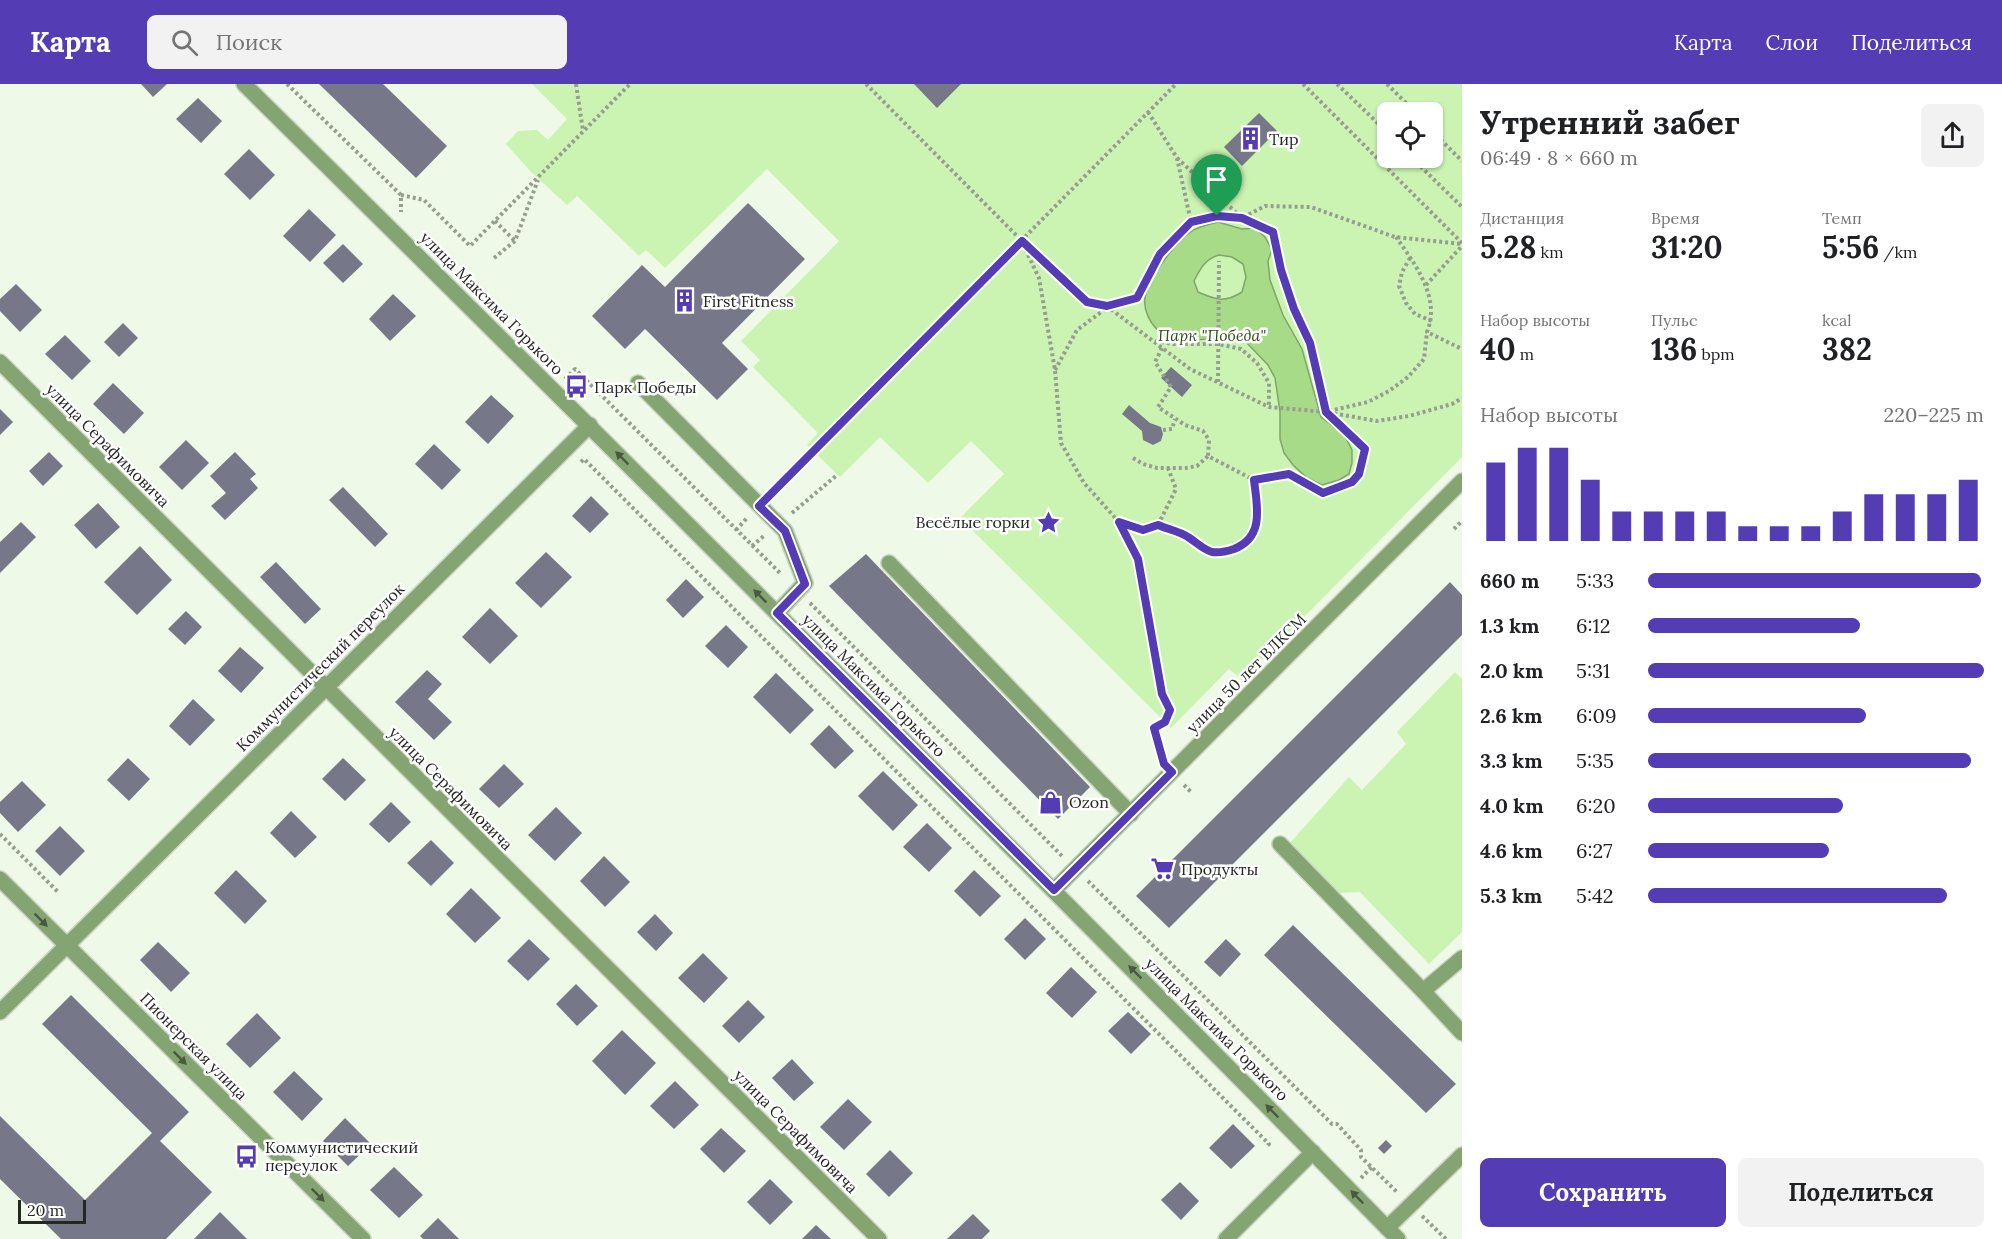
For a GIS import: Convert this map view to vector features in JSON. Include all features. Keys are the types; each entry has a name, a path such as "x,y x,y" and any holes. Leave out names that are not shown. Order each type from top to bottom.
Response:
{"street":[{"name":"улица Максима Горького","path":"244,84 590,425 1398,1239"},
{"name":"улица Серафимовича","path":"0,362 879,1239"},
{"path":"638,383 785,531 805,584 777,613"},
{"name":"Коммунистический переулок","path":"0,1012 590,425"},
{"name":"улица 50 лет ВЛКСМ","path":"1054,890 1462,481"},
{"path":"889,563 1131,814"},
{"path":"1280,844 1462,1033"},
{"name":"Пионерская улица","path":"0,879 363,1239"},
{"path":"1423,991 1462,958"},
{"path":"1226,1239 1313,1152"},
{"path":"1387,1228 1462,1155"}],"path":[{"path":"287,84 401,195 424,200 470,246 630,84"},
{"path":"576,84 583,131"},
{"path":"866,84 1022,241 1087,302 1107,306 1190,369 1269,406 1326,412 1377,421 1409,416 1452,404 1462,398"},
{"path":"736,530 1176,84"},
{"path":"1303,84 1462,244"},
{"path":"1337,84 1377,123"},
{"path":"1387,84 1405,102"},
{"path":"1148,112 1177,158 1242,218 1273,232 1290,299 1310,343 1326,412 1365,449 1359,474 1352,482 1323,493 1289,474 1254,480 1208,456"},
{"path":"1443,142 1462,161"},
{"path":"1177,158 1191,222"},
{"path":"1422,168 1462,207"},
{"path":"494,258 515,241 539,177"},
{"path":"401,195 401,219"},
{"path":"1055,370 1077,330 1107,306 1137,298 1160,254 1191,222 1217,216 1242,218 1265,206 1311,207 1395,237 1462,244"},
{"path":"495,221 515,241"},
{"path":"1326,412 1368,402 1389,391 1408,377 1424,359 1427,332 1432,321 1426,285 1395,237"},
{"path":"1022,241 1040,278 1055,370 1061,442 1084,483 1119,522 1138,559 1162,694 1170,710 1165,722 1154,728 1164,764 1191,792"},
{"path":"1426,285 1462,244"},
{"path":"1410,257 1402,272 1399,286 1406,303 1415,314 1432,321"},
{"path":"1218,382 1219,261"},
{"path":"1427,332 1462,348"},
{"path":"1152,341 1173,344 1218,344 1241,349 1257,363 1269,383 1269,406"},
{"path":"1133,458 1143,465 1168,468 1197,466 1208,456 1209,440 1203,431 1185,425 1158,407 1171,387 1155,362 1162,348"},
{"path":"565,379 575,369 1332,1124 1337,1124 1361,1150 1361,1157 1446,1239"},
{"path":"1163,430 1172,429 1175,419"},
{"path":"584,459 1269,1144 1267,1146"},
{"path":"1158,525 1176,489 1168,468"},
{"path":"752,546 837,475"},
{"path":"1119,522 1143,530 1158,525 1187,536 1203,549 1214,553 1233,549 1247,543 1254,532 1258,515 1254,480"},
{"path":"1454,529 1462,520"},
{"path":"0,834 58,892"}],"green space":[{"name":"Парк \"Победа\"","path":"532,84 1462,84 1462,457 1242,680 1229,669 1171,728 960,518 1004,474 971,441 928,483 880,437 840,477 807,445 818,433 753,367 760,360 741,341 839,241 767,169 665,268 646,250 639,256 577,196 567,205 531,172 506,144 518,131 537,130 548,140 567,119"},
{"path":"1455,672 1462,679 1462,932 1429,964 1360,892 1338,893 1289,844 1349,777 1362,790 1406,744 1397,732"}],"shaded area":[{"path":"1218,222 1242,229 1255,228 1265,237 1272,250 1268,261 1270,280 1283,315 1302,349 1321,417 1344,434 1352,450 1349,474 1339,480 1322,485 1307,478 1284,453 1280,439 1280,412 1275,378 1268,365 1245,341 1172,338 1156,328 1148,316 1145,297 1150,282 1160,266 1179,242 1192,231","holes":["1219,255 1232,257 1243,264 1246,277 1242,292 1225,299 1210,297 1198,292 1194,281 1207,262"]}],"building":[{"path":"141,84 167,84 153,97"},
{"path":"319,84 383,84 447,146 416,178"},
{"path":"914,84 961,84 937,108"},
{"path":"198,98 222,121 201,143 176,119"},
{"name":"Тир","path":"1259,113 1277,131 1242,166 1224,147"},
{"path":"249,149 275,175 250,200 224,174"},
{"name":"First Fitness","path":"748,203 805,259 722,343 748,369 717,400 645,329 625,349 592,316 642,265 665,287"},
{"path":"309,209 336,235 310,262 283,236"},
{"path":"343,244 363,264 343,283 323,263"},
{"path":"16,284 42,310 20,332 0,311 0,299"},
{"path":"393,294 416,316 390,341 369,319"},
{"path":"123,323 138,338 119,357 104,342"},
{"path":"65,335 91,361 72,380 45,354"},
{"path":"1171,367 1192,385 1182,397 1161,378"},
{"path":"113,383 144,413 124,434 93,404"},
{"path":"491,395 514,416 488,444 465,422"},
{"path":"1129,405 1150,423 1161,427 1163,434 1161,441 1153,445 1143,440 1142,431 1122,414"},
{"path":"0,409 13,422 0,435"},
{"path":"186,440 209,463 182,490 159,467"},
{"path":"434,444 461,470 442,490 415,464"},
{"path":"49,452 63,466 43,486 29,471"},
{"path":"235,452 256,474 250,479 258,488 225,520 211,506 226,493 210,476"},
{"path":"343,487 388,534 375,547 329,500"},
{"path":"591,496 609,514 590,533 572,516"},
{"path":"98,503 120,527 96,549 74,525"},
{"path":"21,522 36,537 0,573 0,542"},
{"path":"140,546 172,580 137,615 104,582"},
{"path":"546,552 572,577 541,608 515,583"},
{"path":"866,554 1090,787 1058,819 829,586"},
{"path":"276,562 321,609 305,624 260,577"},
{"path":"686,579 704,597 683,618 666,600"},
{"path":"1450,582 1462,595 1462,635 1169,928 1136,896"},
{"path":"490,608 518,636 490,664 462,637"},
{"path":"186,611 202,627 185,645 168,629"},
{"path":"726,625 748,647 728,668 705,646"},
{"path":"240,647 264,668 241,693 218,671"},
{"path":"427,670 442,684 428,699 452,722 434,740 395,702"},
{"path":"776,673 814,710 790,734 753,697"},
{"path":"193,699 215,720 190,746 169,726"},
{"path":"829,725 854,751 835,769 810,744"},
{"path":"128,758 150,779 129,801 107,780"},
{"path":"343,758 366,780 345,801 322,779"},
{"path":"504,764 524,784 499,808 479,789"},
{"path":"883,771 918,805 893,831 858,796"},
{"path":"22,781 46,805 18,832 0,813 0,802"},
{"path":"391,802 411,822 389,843 369,824"},
{"path":"556,807 582,833 555,861 528,835"},
{"path":"291,811 317,837 295,858 270,833"},
{"path":"927,823 952,848 929,872 903,847"},
{"path":"60,826 85,851 60,876 35,851"},
{"path":"431,840 454,863 431,886 407,863"},
{"path":"604,856 630,882 605,907 580,881"},
{"path":"236,870 267,901 245,924 214,893"},
{"path":"974,870 1001,896 980,917 954,891"},
{"path":"471,888 501,918 475,943 446,914"},
{"path":"655,914 673,933 656,951 637,932"},
{"path":"1025,918 1046,939 1025,960 1004,939"},
{"path":"1293,925 1456,1084 1426,1113 1264,955"},
{"path":"529,939 550,959 528,981 507,961"},
{"path":"1226,939 1241,954 1220,977 1204,962"},
{"path":"158,942 190,973 171,992 140,960"},
{"path":"703,953 728,978 704,1003 678,978"},
{"path":"1071,967 1097,992 1072,1018 1046,993"},
{"path":"576,984 598,1006 577,1026 556,1004"},
{"path":"71,995 189,1112 160,1141 212,1192 166,1239 61,1239 0,1179 0,1116 85,1200 152,1133 42,1024"},
{"path":"748,1000 765,1017 739,1043 722,1026"},
{"path":"1128,1012 1151,1034 1131,1054 1108,1031"},
{"path":"257,1013 281,1038 250,1068 226,1044"},
{"path":"622,1030 656,1063 625,1095 592,1061"},
{"path":"792,1059 814,1083 794,1101 772,1078"},
{"path":"294,1071 323,1099 302,1121 273,1092"},
{"path":"675,1081 699,1105 674,1129 650,1106"},
{"path":"848,1099 872,1122 844,1150 820,1127"},
{"path":"345,1118 371,1144 348,1166 323,1141"},
{"path":"1233,1124 1255,1146 1231,1169 1209,1148"},
{"path":"721,1128 746,1151 724,1173 700,1149"},
{"path":"1386,1140 1392,1146 1384,1154 1378,1148"},
{"path":"890,1150 913,1173 889,1197 866,1174"},
{"path":"394,1167 423,1195 399,1218 370,1190"},
{"path":"770,1179 793,1202 770,1225 747,1202"},
{"path":"1180,1182 1199,1201 1181,1220 1161,1200"},
{"path":"220,1212 247,1239 194,1239"},
{"path":"973,1214 990,1231 982,1239 947,1239"},
{"path":"438,1218 459,1239 423,1239 420,1236"},
{"path":"816,1225 831,1239 802,1239"}],"place":[{"name":"Тир","path":"1251,139"},
{"name":"First Fitness","path":"685,301"},
{"name":"Парк Победы","path":"576,387"},
{"name":"Весёлые горки","path":"1048,522"},
{"name":"Ozon","path":"1051,802"},
{"name":"Продукты","path":"1163,869"},
{"name":"Коммунистический переулок","path":"247,1156"}],"route":[{"path":"1217,216 1242,218 1273,232 1281,270 1294,309 1310,343 1326,412 1365,449 1359,474 1352,482 1323,493 1289,474 1254,480 1258,515 1254,532 1247,543 1214,553 1203,549 1187,536 1158,525 1143,530 1119,522 1138,559 1162,694 1170,710 1165,722 1154,728 1164,764 1172,772 1054,890 777,613 805,584 785,531 759,506 1022,241 1087,302 1107,306 1137,298 1160,254 1191,222 1217,216"}]}
